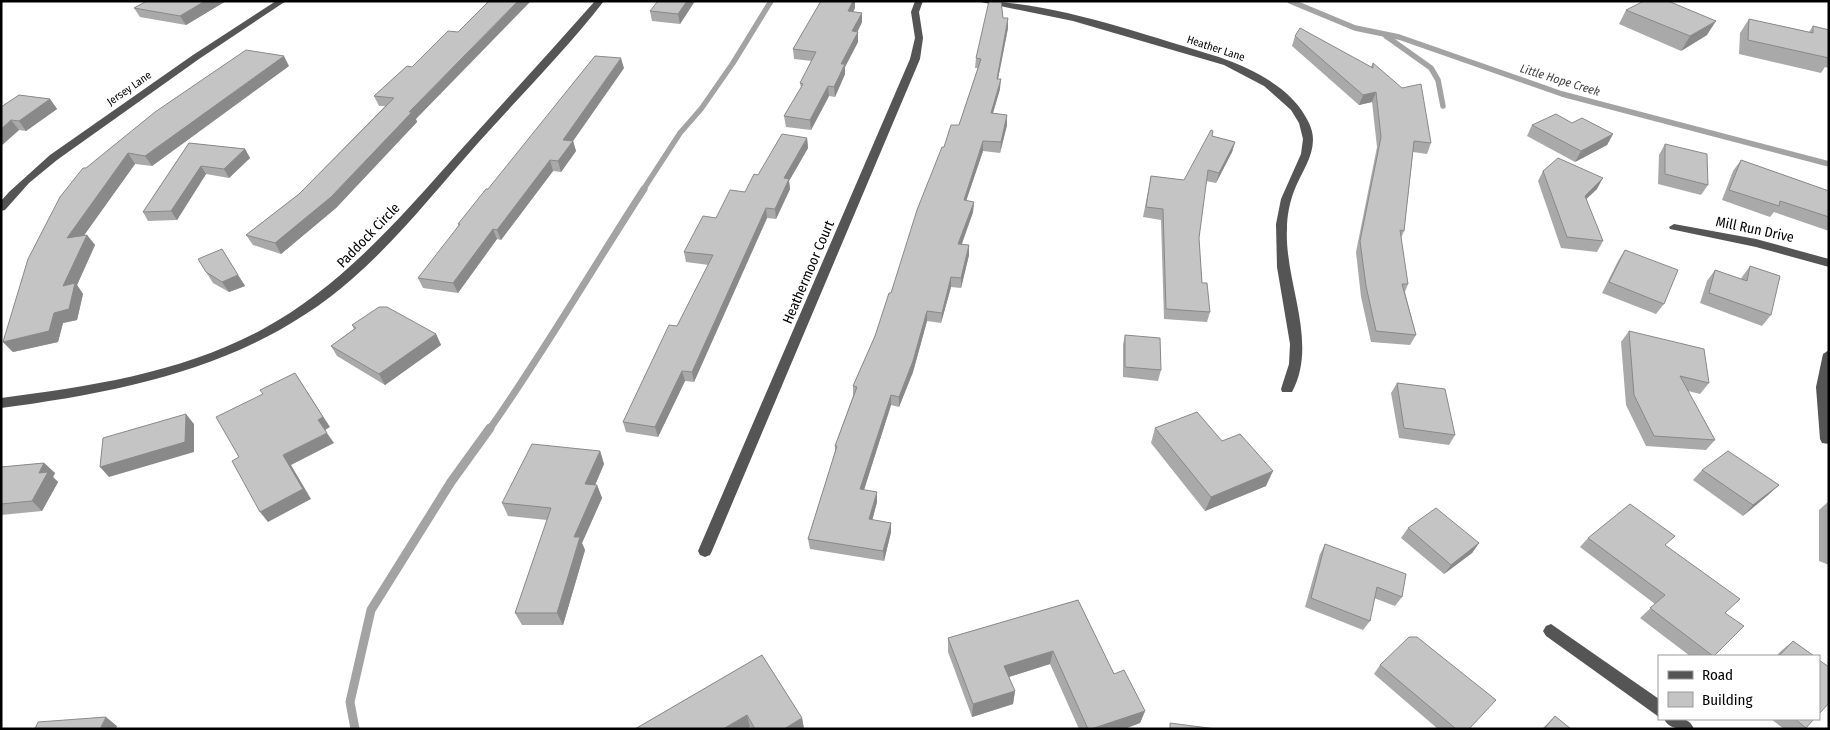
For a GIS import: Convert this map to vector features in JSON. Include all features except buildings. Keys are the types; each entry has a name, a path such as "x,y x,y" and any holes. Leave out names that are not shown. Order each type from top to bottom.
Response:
{"street":[{"name":"Jersey Lane","path":"1,208 28,179 58,154 197,55 282,1"},
{"name":"Paddock Circle","path":"1,403 81,393 132,384 183,369 246,343 310,307 366,263 600,1"},
{"name":"Heathermoor Court","path":"705,551 915,59 918,38 915,12 919,1"},
{"name":"Heather Lane","path":"980,1 1039,9 1072,17 1226,63 1260,78 1289,100 1301,116 1307,133 1308,148 1285,204 1280,236 1295,333 1296,361 1287,389"},
{"name":"Mill Run Drive","path":"1674,228 1756,243 1829,263"},
{"path":"1827,439 1822,388 1829,354"},
{"path":"1552,631 1658,708"},
{"path":"1673,720 1686,729"}],"waterway":[{"path":"643,190 680,133 701,109 733,63 771,1"},
{"name":"Little Hope Creek","path":"1290,1 1355,28 1399,37 1562,94 1829,164"},
{"path":"1386,36 1431,68 1438,80 1443,106"},
{"path":"489,430 549,341 644,189"},
{"path":"355,729 350,702 371,610 451,482 490,428"}]}
